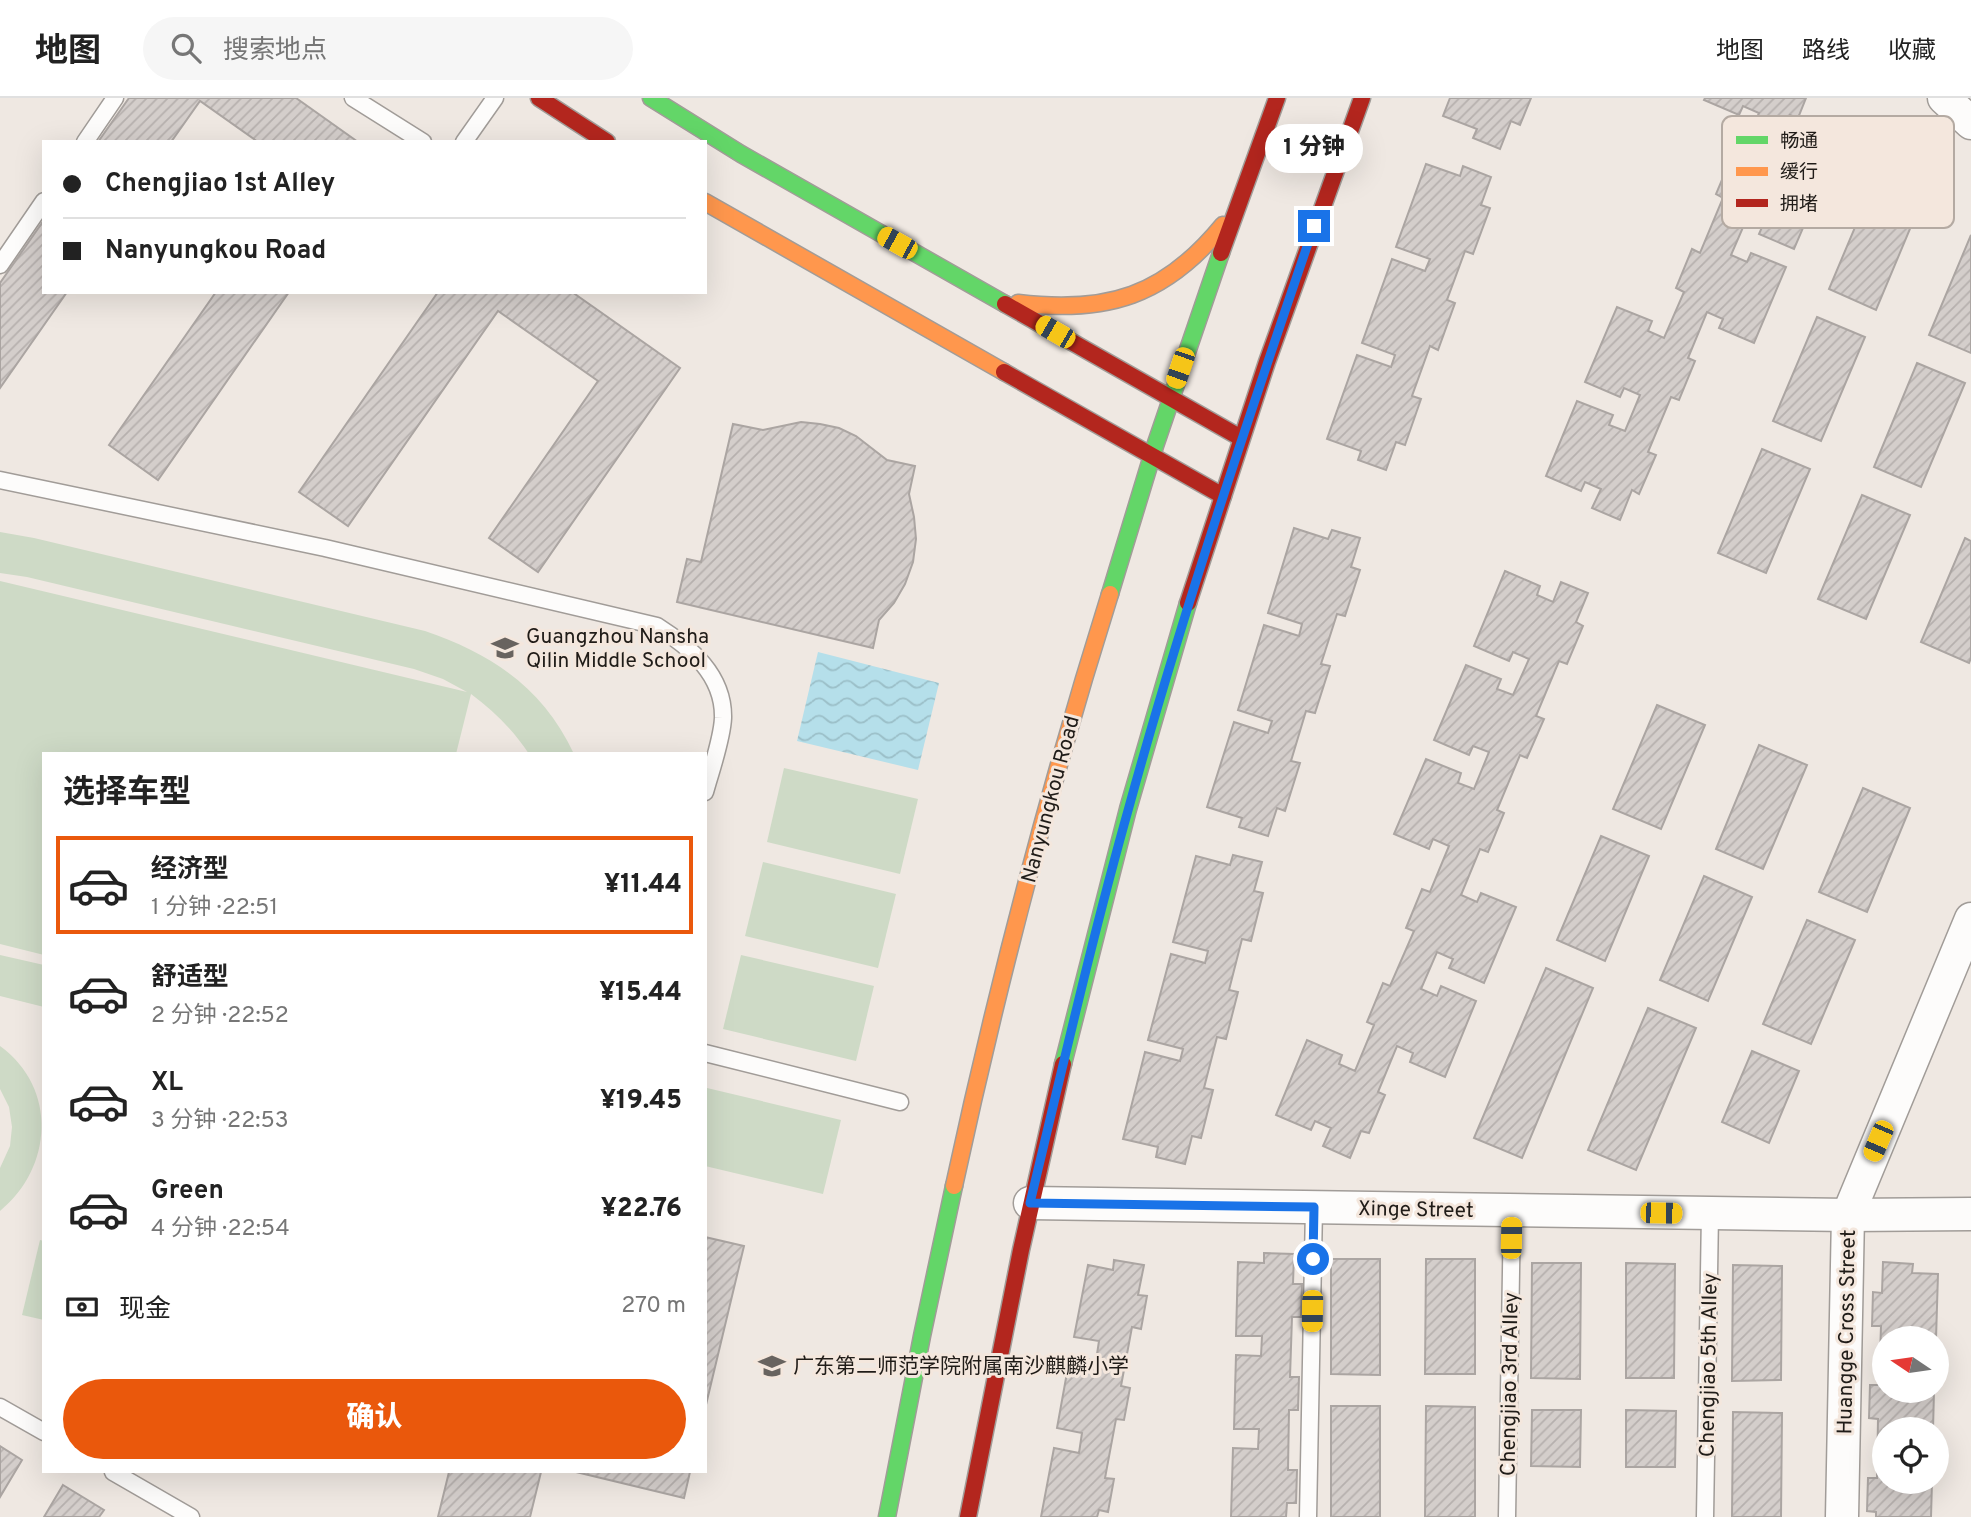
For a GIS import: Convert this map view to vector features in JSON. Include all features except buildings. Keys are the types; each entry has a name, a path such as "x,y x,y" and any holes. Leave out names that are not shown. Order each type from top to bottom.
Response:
{"main road":[{"path":"539,98 604,140"},
{"path":"651,98 741,154 1241,438"},
{"name":"Nanyungkou Road","path":"887,1517 911,1385 953,1184 1000,984 1060,760 1109,589 1170,398 1277,98"},
{"path":"968,1517 1030,1203 1077,1003 1129,807 1186,611 1241,438 1314,226 1362,98"},
{"path":"986,293 1014,303 1043,308 1072,309 1129,298 1180,270 1202,250 1221,228 1248,176"},
{"path":"707,203 1223,496"}],"street":[{"path":"1944,98 1971,123"},
{"name":"Huangge Cross Street","path":"1842,1517 1848,1215 1971,919"},
{"name":"Xinge Street","path":"1030,1203 1848,1215 1971,1214"}],"lane":[{"path":"86,140 115,98"},
{"path":"353,98 420,140"},
{"path":"465,140 495,98"},
{"path":"0,265 42,204"},
{"path":"0,480 325,548 657,626 684,643 718,686 723,720 707,784"},
{"path":"707,1054 900,1102"},
{"path":"1308,1517 1314,1207"},
{"name":"Chengjiao 3rd Alley","path":"1507,1517 1512,1210"},
{"name":"Chengjiao 5th Alley","path":"1705,1517 1710,1213"},
{"path":"0,1407 42,1431"},
{"path":"115,1473 191,1517"}],"green space":[{"path":"0,532 425,631 472,651 513,676 547,710 573,752 527,752 503,721 471,694 456,752 42,752 42,954 0,944 0,581 467,692 443,679 414,669 27,577 0,573"},
{"path":"784,768 918,799 900,874 767,842"},
{"path":"763,862 896,894 878,968 745,936"},
{"path":"0,955 42,965 42,1006 0,996"},
{"path":"741,955 874,986 856,1061 723,1029"},
{"path":"0,1046 19,1063 32,1083 42,1128 39,1151 31,1173 18,1193 0,1211 0,1168 10,1146 12,1127 9,1107 0,1089"},
{"path":"707,1088 841,1120 823,1194 707,1166"},
{"path":"40,1240 42,1240 42,1320 22,1315"}],"water":[{"path":"818,652 939,683 918,770 797,741"}],"traffic: fast":[{"path":"651,98 741,154 1005,304"},
{"path":"1110,594 1155,446 1221,253"},
{"path":"1063,1064 1128,809 1188,603"},
{"path":"887,1517 954,1186"}],"traffic: slow":[{"path":"707,203 1004,372"},
{"path":"1018,303 1079,305 1107,302 1132,295 1179,269 1223,225"},
{"path":"954,1186 1025,888 1110,594"}],"traffic: jam":[{"path":"539,98 604,140"},
{"path":"1221,253 1277,98"},
{"path":"1188,603 1267,362 1362,98"},
{"path":"1005,304 1241,438"},
{"path":"1004,372 1223,496"},
{"path":"968,1517 1021,1250 1063,1064"}],"place":[{"name":"Guangzhou Nansha Qilin Middle School","path":"505,648"},
{"name":"广东第二师范学院附属南沙麒麟小学","path":"772,1366"}],"route":[{"path":"1313,1259 1314,1207 1030,1203 1077,1003 1129,807 1186,611 1247,418 1314,226"}]}
